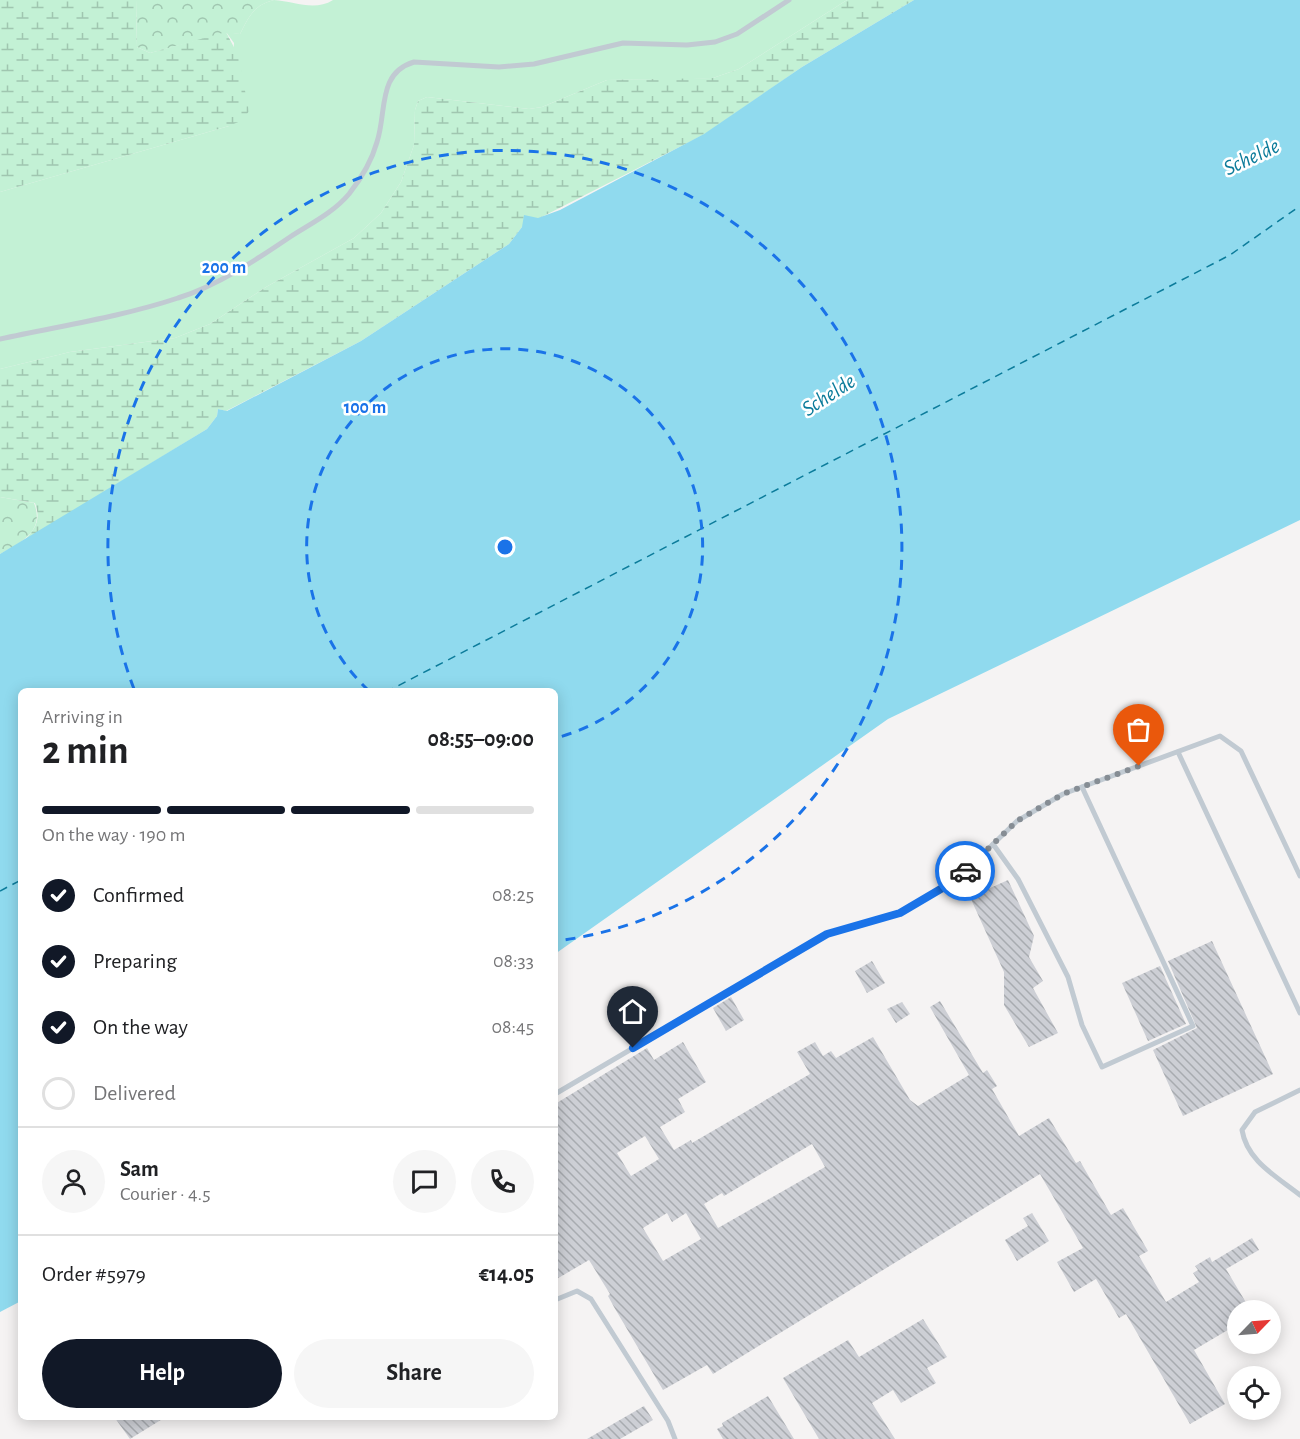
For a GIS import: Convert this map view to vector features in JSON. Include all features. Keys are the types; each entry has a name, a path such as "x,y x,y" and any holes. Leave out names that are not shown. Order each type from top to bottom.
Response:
{"lane":[{"path":"0,339 178,298 270,251 333,210 348,194 369,162 377,142 388,84 395,71 404,65 414,62 499,67 534,64 622,43 687,45 715,42 737,34 789,0"},
{"path":"558,1092 827,934 900,913 956,880 1017,821 1063,794 1220,736 1241,751 1300,876"},
{"path":"1178,752 1300,1013"},
{"path":"993,844 1018,879 1068,977 1082,1025 1102,1067 1193,1026 1082,787"},
{"path":"1300,1090 1255,1112 1242,1130 1245,1146 1256,1161 1300,1194"},
{"path":"558,1299 577,1292 591,1299 668,1421 675,1439"}],"green space":[{"path":"0,0 136,0 137,47 150,53 226,32 238,55 249,111 243,120 229,126 0,192"},
{"path":"136,0 274,0 253,12 240,34 226,33 150,53 137,47"},
{"path":"274,0 311,6 333,0 847,0 739,69 713,78 607,80 542,107 529,109 427,97 418,101 415,110 414,145 401,182 381,213 354,238 266,287 210,324 175,338 70,352 0,369 0,192 229,126 234,43 226,32 240,34 257,8"},
{"path":"847,0 914,0 802,67 705,134 522,227 509,244 361,341 226,411 218,409 217,416 207,429 24,541 36,524 38,514 35,503 0,497 0,369 70,352 175,338 210,324 266,287 354,238 381,213 401,182 414,145 415,110 418,101 427,97 529,109 542,107 607,80 713,78 739,69"},
{"path":"0,497 34,503 37,513 34,528 29,534 0,554"}],"water":[{"name":"Schelde","path":"914,0 1300,0 1300,520 888,719 558,952 558,688 18,688 18,1303 0,1312 0,554 207,429 217,416 218,409 227,411 361,341 509,244 522,227 524,215 538,218 560,210 704,134 802,67"}],"building":[{"path":"1008,880 1034,936 1029,957 1043,981 1033,988 1058,1033 1029,1047 1004,1005 1004,972 970,897"},
{"path":"1212,941 1273,1074 1183,1116 1153,1050 1197,1028 1168,961"},
{"path":"872,961 885,983 867,993 855,971"},
{"path":"1160,966 1186,1024 1148,1041 1122,983"},
{"path":"731,997 744,1020 726,1031 713,1008"},
{"path":"940,1001 983,1073 987,1070 997,1086 992,1089 1019,1136 1049,1118 1076,1163 1080,1161 1111,1215 1123,1208 1148,1251 1139,1256 1166,1302 1199,1282 1193,1273 1198,1270 1195,1266 1210,1257 1212,1262 1252,1238 1259,1250 1226,1269 1244,1300 1227,1300 1227,1330 1194,1350 1225,1404 1190,1424 1126,1314 1119,1318 1096,1279 1074,1292 1057,1262 1083,1248 1040,1174 713,1374 707,1365 663,1390 589,1260 558,1278 558,1102 647,1048 654,1060 683,1042 706,1082 678,1099 685,1112 660,1127 674,1150 691,1140 692,1143 810,1074 797,1052 815,1042 823,1056 831,1051 836,1058 873,1037 910,1100 918,1106 969,1075 930,1007","holes":["645,1136 659,1159 631,1176 617,1153","812,1144 825,1167 718,1228 704,1204 722,1193 724,1196","667,1213 672,1222 686,1213 701,1239 663,1261 643,1228"]},
{"path":"902,1002 910,1014 896,1023 887,1009"},
{"path":"1032,1213 1049,1241 1017,1261 1005,1240 1028,1226 1023,1218"},
{"path":"923,1319 947,1357 927,1368 936,1383 901,1403 893,1390 872,1403 895,1439 819,1439 783,1378 848,1340 859,1357"},
{"path":"768,1396 794,1439 723,1439 717,1429 723,1426 722,1423"},
{"path":"644,1406 653,1420 620,1439 587,1439"},
{"path":"116,1420 161,1420 130,1439"}],"ferry route":[{"path":"394,688 1230,255 1300,206"},
{"path":"0,891 18,882"}],"way so far":[{"path":"965,871 1017,821 1063,794 1139,766"}],"route":[{"path":"633,1048 827,934 900,913 956,880 965,871"}]}
